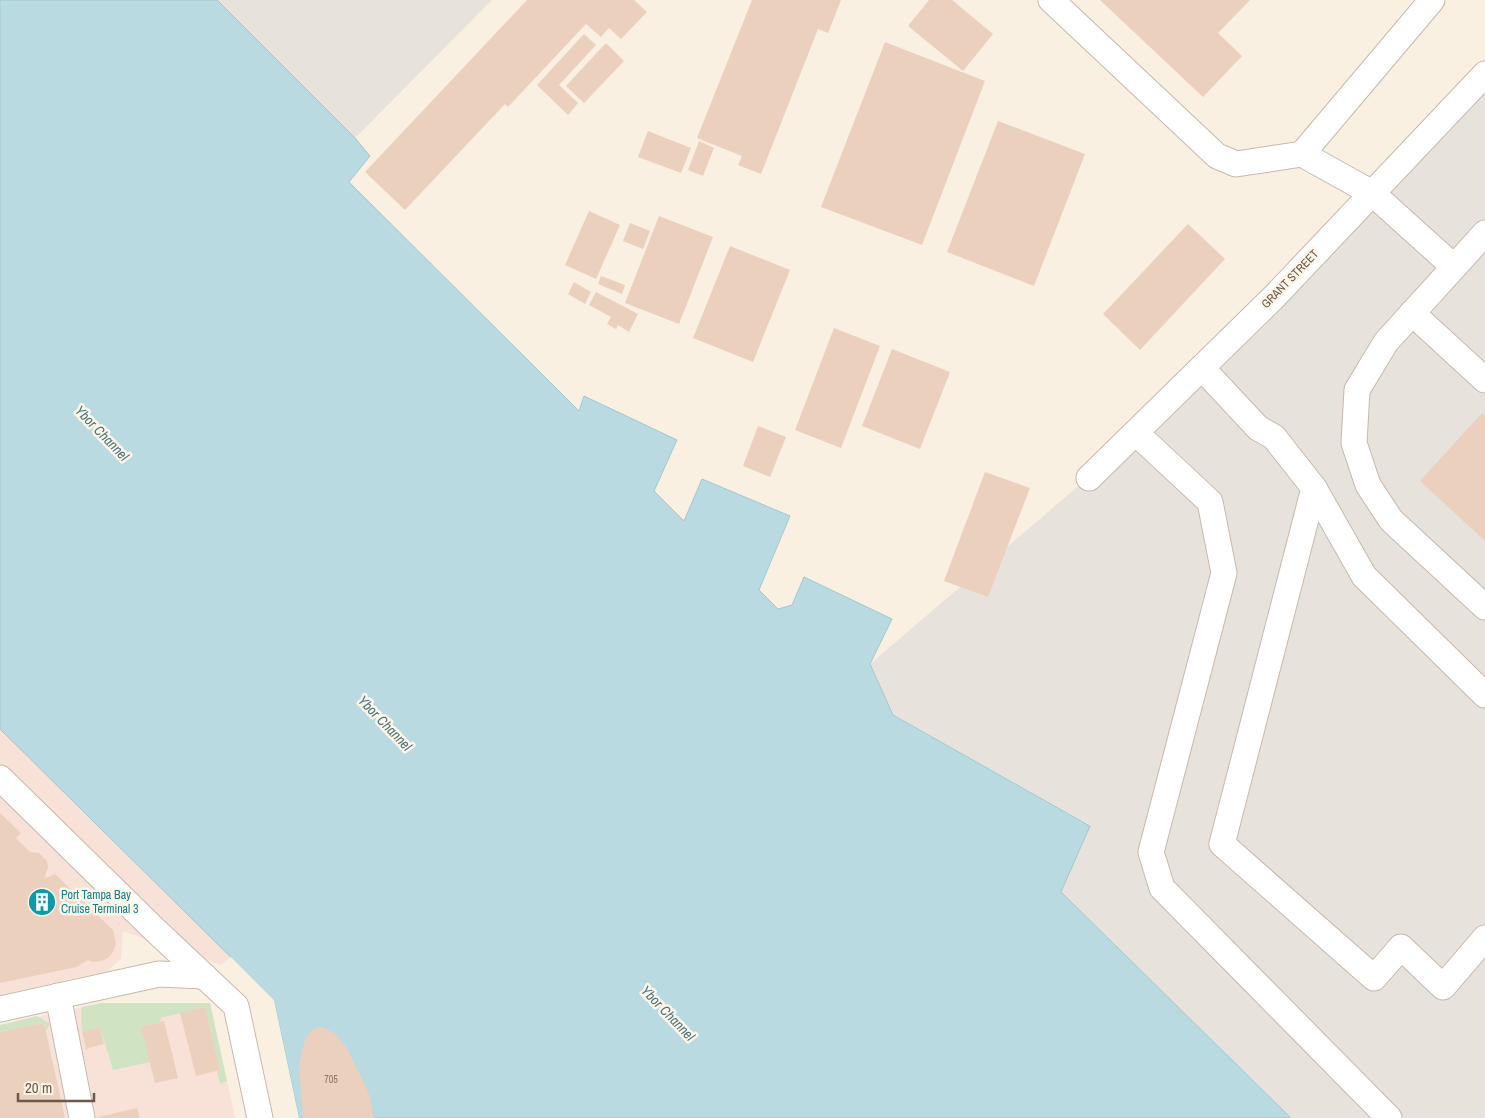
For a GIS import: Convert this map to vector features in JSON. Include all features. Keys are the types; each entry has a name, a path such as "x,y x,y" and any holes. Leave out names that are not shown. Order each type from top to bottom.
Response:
{"street":[{"path":"1051,0 1217,156 1236,164 1302,154 1372,193 1454,267"},
{"path":"1302,154 1432,0"},
{"name":"GRANT STREET","path":"1089,478 1275,296 1485,74"},
{"path":"1485,233 1386,342 1357,390 1354,443 1368,485 1391,520 1485,607"},
{"path":"1412,313 1485,380"},
{"path":"1202,368 1258,428 1274,437 1314,488 1364,576 1485,695"},
{"path":"1136,433 1210,502 1224,573 1151,852 1162,888 1389,1118"},
{"path":"1314,488 1222,844 1374,978 1401,947 1443,987 1485,938"},
{"path":"0,778 155,930 236,1006 260,1118"},
{"path":"0,1009 159,974 204,976"},
{"path":"58,996 82,1118"}],"shaded area":[{"path":"217,0 492,0 355,138"},
{"path":"1485,79 1485,1118 1291,1118 1061,892 1090,825 893,715 870,664 1110,459"},
{"path":"0,729 231,957 221,965 123,931 121,959 107,971 0,995"},
{"path":"102,1003 210,1003 235,1118 0,1118 0,1025"}],"green space":[{"path":"102,1003 210,1003 227,1081 220,1084 217,1071 220,1070 205,1007 161,1018 160,1022 142,1027 150,1062 113,1070 100,1027 82,1032 81,1007"},
{"path":"37,1016 50,1024 46,1031 44,1023 0,1032 0,1025"}],"water":[{"name":"Ybor Channel","path":"0,0 217,0 355,138 370,156 349,182 579,411 584,396 677,440 654,491 684,521 702,479 790,516 759,590 778,609 792,605 804,577 892,619 870,664 893,715 1090,826 1061,892 1291,1118 299,1118 274,1000 0,729"}],"pier":[{"path":"231,957 274,1000 299,1118 296,1118 272,1002 229,959"}],"building":[{"path":"527,0 634,0 647,12 621,39 609,28 601,37 586,24 508,107 505,104 405,210 365,172"},
{"path":"752,0 841,0 828,33 818,29 761,174 738,165 742,156 697,138"},
{"path":"929,0 952,0 993,34 963,71 908,26"},
{"path":"1100,0 1250,0 1218,33 1242,56 1203,97"},
{"path":"584,34 596,45 559,85 578,103 568,115 537,85"},
{"path":"885,42 985,81 922,245 821,207"},
{"path":"606,43 624,61 584,103 566,86"},
{"path":"998,121 1085,154 1034,286 947,252"},
{"path":"648,131 691,148 681,173 638,157"},
{"path":"699,141 714,148 703,176 688,170"},
{"path":"589,211 620,225 596,279 565,265"},
{"path":"659,216 713,237 679,324 625,303"},
{"path":"630,223 650,231 643,249 623,241"},
{"path":"1188,224 1225,259 1140,350 1103,314"},
{"path":"730,246 790,270 753,362 693,338"},
{"path":"601,276 625,285 622,294 598,284"},
{"path":"574,282 591,292 585,304 568,294"},
{"path":"596,292 638,314 629,332 618,325 616,329 607,324 611,317 589,305"},
{"path":"834,328 880,346 841,448 795,430"},
{"path":"892,349 950,372 920,449 862,426"},
{"path":"1482,413 1485,416 1485,541 1420,481"},
{"path":"758,426 786,437 770,477 743,466"},
{"path":"985,472 1030,488 988,597 944,581"},
{"name":"Port Tampa Bay Cruise Terminal 3","path":"0,813 21,833 16,838 30,852 39,853 47,861 46,878 55,874 113,930 116,944 108,958 94,962 88,960 77,967 0,983"},
{"path":"205,1007 220,1070 196,1076 180,1013"},
{"path":"164,1021 178,1078 155,1083 141,1027"},
{"path":"44,1023 65,1118 0,1118 0,1032"},
{"path":"100,1027 104,1044 86,1049 82,1032"},
{"path":"319,1027 335,1034 347,1048 369,1094 374,1118 303,1118 299,1064 305,1040 312,1030"},
{"path":"137,1108 140,1118 98,1118 98,1117"}],"place":[{"name":"Port Tampa Bay Cruise Terminal 3","path":"42,902"}]}
